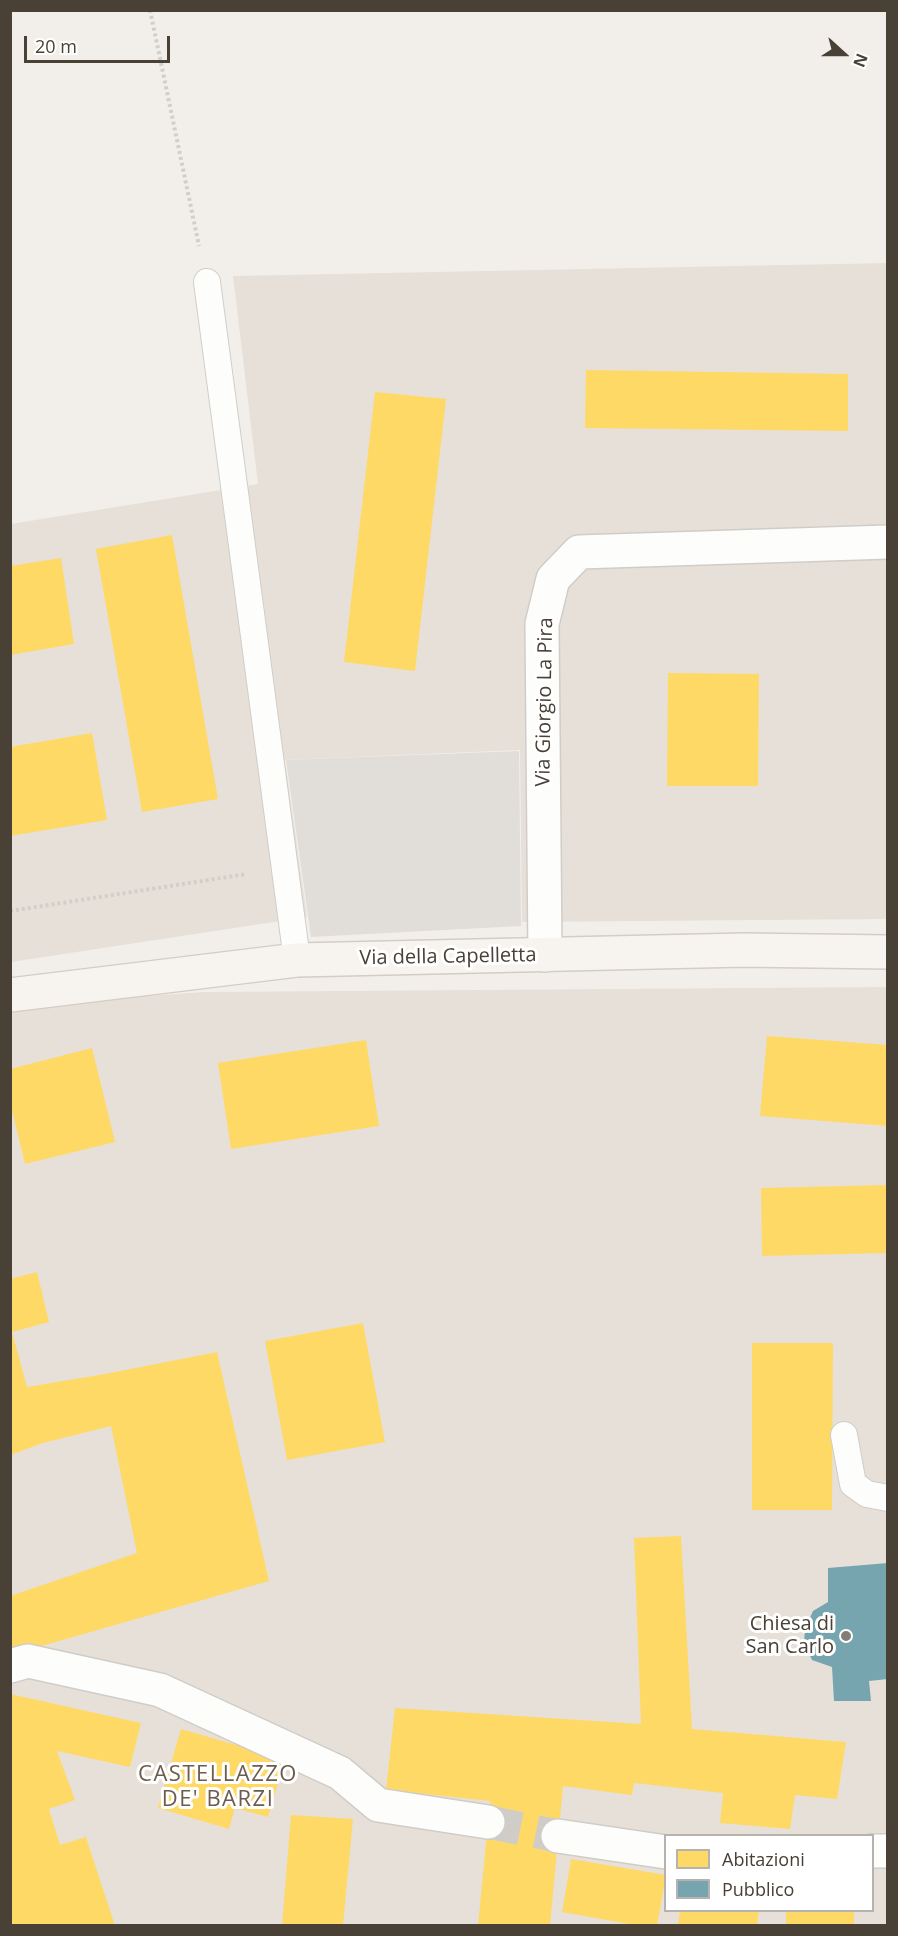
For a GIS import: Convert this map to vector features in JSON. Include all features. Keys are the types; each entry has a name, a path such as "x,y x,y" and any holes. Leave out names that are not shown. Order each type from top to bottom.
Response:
{"street":[{"name":"Via Giorgio La Pira","path":"545,955 542,624 553,579 579,552 888,542"},
{"name":"Via della Capelletta","path":"10,995 297,960 744,950 888,952"},
{"path":"10,1666 28,1661 160,1690 340,1773 378,1805 488,1822"},
{"path":"558,1836 664,1852"}],"lane":[{"path":"207,282 297,960"},
{"path":"844,1435 853,1484 867,1494 888,1498"}],"path":[{"path":"150,10 207,282"},
{"path":"10,911 284,868"}],"shaded area":[{"path":"887,263 887,919 522,922 520,750 285,760 307,917 11,962 11,524 258,484 233,276"},
{"path":"519,751 521,926 311,937 286,760"},
{"path":"887,987 887,1925 11,1926 11,1005 204,992"}],"building: Abitazioni":[{"path":"586,370 848,374 848,431 585,428"},
{"path":"375,392 446,399 415,671 344,662"},
{"path":"172,535 218,799 142,812 96,549"},
{"path":"61,558 74,644 10,655 10,566"},
{"path":"668,673 759,674 758,786 667,786"},
{"path":"92,733 107,820 10,836 10,747"},
{"path":"767,1036 888,1045 888,1126 760,1116"},
{"path":"366,1040 379,1126 231,1149 218,1063"},
{"path":"92,1048 115,1142 25,1164 10,1102 10,1069"},
{"path":"888,1185 888,1253 762,1256 761,1188"},
{"path":"37,1272 49,1322 12,1332 27,1387 217,1352 269,1581 10,1655 10,1596 137,1553 111,1426 43,1443 10,1455 10,1279"},
{"path":"363,1323 385,1442 287,1460 265,1341"},
{"path":"752,1343 833,1343 832,1510 752,1510"},
{"path":"681,1536 692,1729 846,1742 837,1799 795,1795 790,1829 720,1823 723,1793 634,1783 632,1795 563,1786 550,1926 478,1926 490,1801 386,1790 395,1708 641,1724 634,1538"},
{"path":"10,1694 141,1723 130,1767 57,1751 75,1800 49,1809 60,1845 86,1837 115,1926 10,1926"},
{"path":"181,1729 285,1759 268,1817 235,1808 229,1829 158,1808"},
{"path":"291,1815 353,1819 343,1926 282,1926"},
{"path":"571,1859 664,1875 657,1926 640,1926 562,1912"},
{"path":"680,1912 759,1912 757,1926 678,1926"},
{"path":"786,1912 854,1912 854,1926 786,1926"}],"building: Pubblico":[{"name":"Chiesa di San Carlo","path":"888,1563 888,1679 869,1681 871,1701 834,1701 832,1667 812,1660 804,1643 805,1629 813,1611 828,1602 828,1568"}],"tunnel":[{"path":"488,1822 558,1836"}],"place":[{"name":"Chiesa di San Carlo","path":"846,1636"}],"district":[{"name":"CASTELLAZZO DE' BARZI","path":"218,1788"}]}
